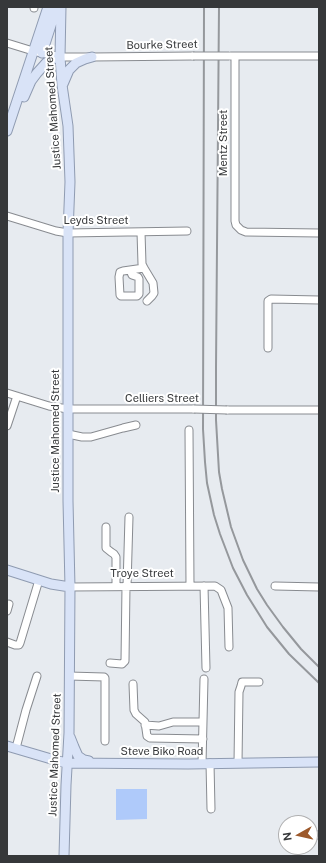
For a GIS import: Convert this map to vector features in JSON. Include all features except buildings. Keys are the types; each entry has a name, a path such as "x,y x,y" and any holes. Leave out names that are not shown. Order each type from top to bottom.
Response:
{"main road":[{"path":"38,52 48,7"},
{"path":"8,128 57,7"},
{"name":"Justice Mahomed Street","path":"61,7 59,56 68,126 70,182 68,233 70,676 64,856"},
{"path":"8,128 31,81 42,67 50,60 59,56"},
{"path":"62,85 69,70 76,63 92,57"},
{"path":"42,67 52,65 61,69"},
{"name":"Troye Street","path":"7,570 52,584 70,587"},
{"path":"69,733 78,756 84,760 100,764"},
{"name":"Steve Biko Road","path":"11,747 67,763 206,764 319,762"}],"street":[{"name":"Bourke Street","path":"7,43 38,52 59,56 319,56"},
{"name":"Mentz Street","path":"232,56 236,222 239,228 244,232 319,233"},
{"name":"Leyds Street","path":"7,216 56,231 68,233 187,231"},
{"path":"141,232 142,264 153,283 154,288 152,296 147,301"},
{"path":"130,270 144,268"},
{"path":"268,348 268,301 271,299 319,300"},
{"name":"Celliers Street","path":"7,393 49,406 68,409 319,410"},
{"path":"7,426 16,396"},
{"path":"68,434 91,438 136,425"},
{"path":"189,430 190,586"},
{"path":"110,663 122,664 125,661 129,517"},
{"path":"106,527 106,548 116,557 116,586"},
{"path":"7,642 15,645 20,643 39,580"},
{"path":"204,586 206,668"},
{"name":"Troye Street","path":"70,587 215,586 221,590 228,608 229,647"},
{"path":"275,586 319,587"},
{"path":"11,747 26,710 36,676"},
{"path":"70,676 105,678 105,741"},
{"path":"204,679 203,739 211,809"},
{"path":"238,763 239,692 242,682 259,682"},
{"path":"133,684 134,710 136,714 145,722 147,736 150,738 203,739"},
{"path":"145,725 159,726 173,722 203,722"}],"shaded area":[{"path":"116,789 147,789 147,819 116,820"}],"railway":[{"path":"204,7 203,429 207,483 220,534 233,568 247,595 267,627 289,654 319,683"},
{"path":"219,7 216,367 216,420 219,472 231,527 243,560 257,589 283,627 301,649 319,667"}]}
